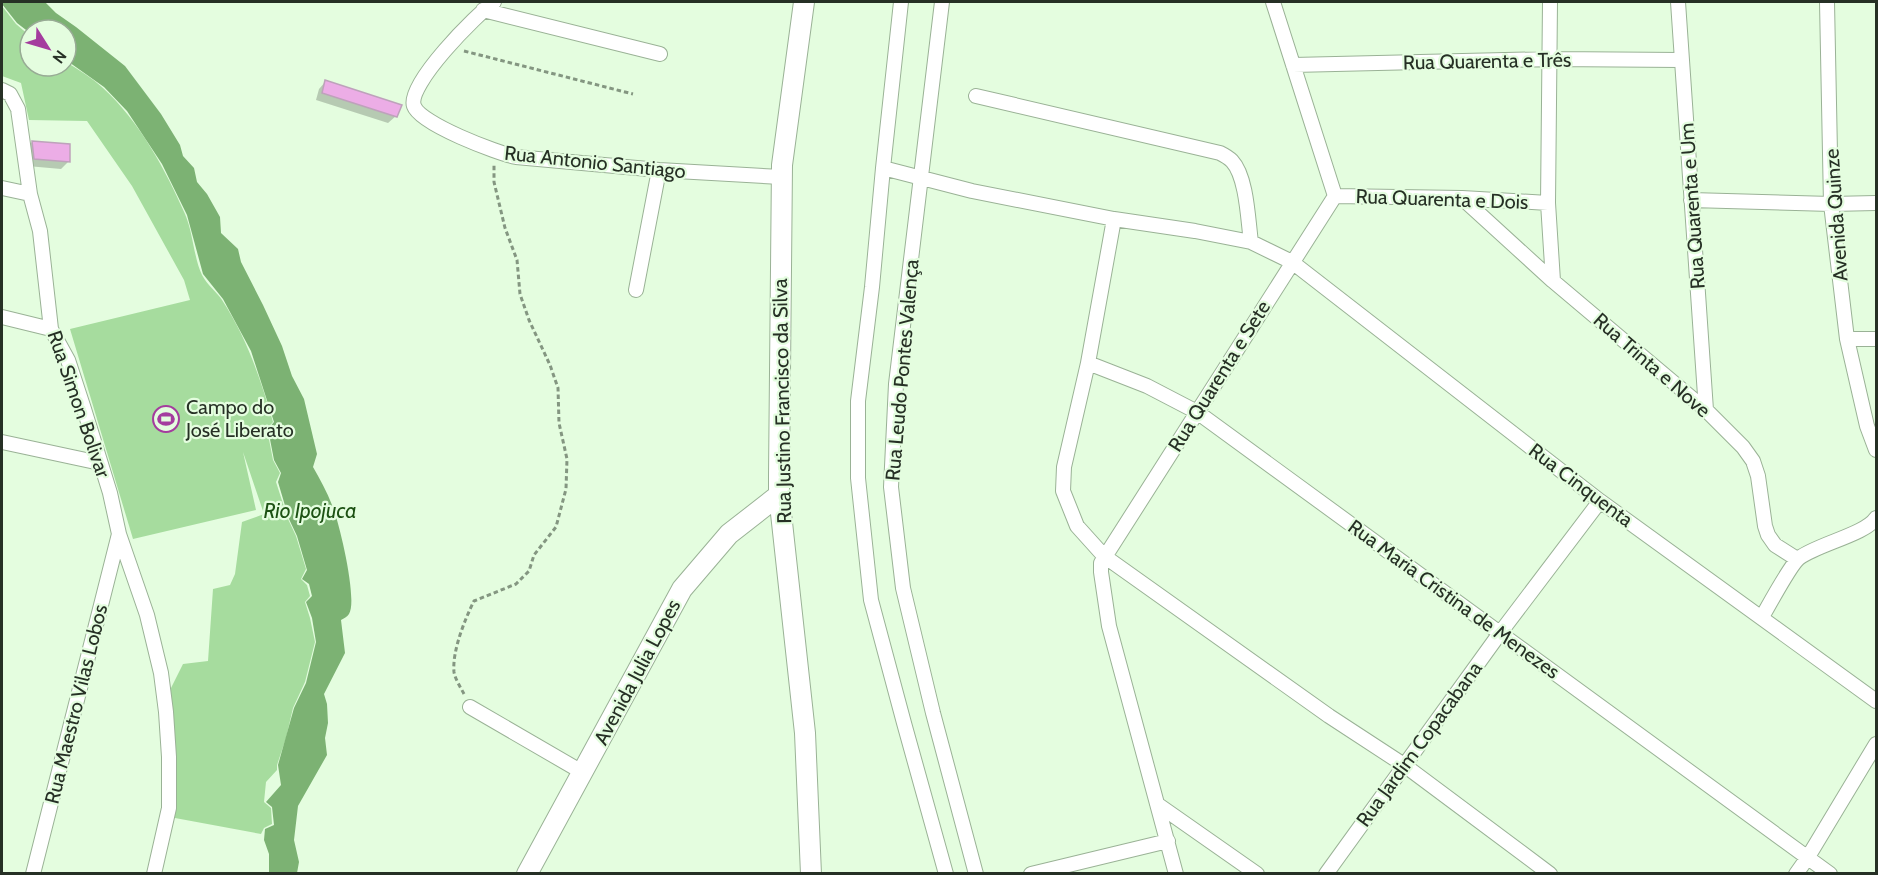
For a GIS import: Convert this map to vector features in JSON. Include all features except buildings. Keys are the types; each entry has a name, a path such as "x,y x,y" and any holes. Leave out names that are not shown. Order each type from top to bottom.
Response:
{"main road":[{"name":"Rua Justino Francisco da Silva","path":"804,2 781,177 779,495 805,733 811,873"},
{"name":"Avenida Julia Lopes","path":"527,873 681,589 729,534 779,495"}],"street":[{"path":"447,47 483,10 494,2"},
{"path":"901,2 858,401 858,478 871,600 946,873"},
{"name":"Rua Leudo Pontes Valença","path":"942,2 896,384 891,487 903,588 976,873"},
{"path":"1273,2 1335,196"},
{"path":"1550,2 1548,203 1553,281"},
{"name":"Rua Quarenta e Um","path":"1678,2 1706,410"},
{"name":"Avenida Quinze","path":"1827,2 1831,204 1847,339 1867,426 1876,450"},
{"path":"483,10 660,54"},
{"name":"Rua Antonio Santiago","path":"447,47 422,81 416,94 413,101 417,112 451,132 494,151 528,159 781,177"},
{"name":"Rua Quarenta e Três","path":"1293,65 1551,59 1681,60"},
{"name":"Rua Simon Bolivar","path":"2,90 10,94 18,109 30,194 40,231 51,328 68,360 110,493 118,534 147,615 161,673 169,757 169,808 154,873"},
{"path":"976,96 1220,153 1231,159 1239,174 1251,242"},
{"name":"Rua Cinquenta","path":"883,168 972,190 1114,219 1251,242 1292,262 1600,501 1876,701"},
{"path":"636,290 659,170"},
{"path":"2,188 30,194"},
{"name":"Rua Quarenta e Dois","path":"1335,196 1462,198 1548,203"},
{"name":"Rua Quarenta e Sete","path":"1104,556 1335,196"},
{"name":"Rua Trinta e Nove","path":"1462,198 1553,281 1706,410 1743,447 1753,461 1768,536 1775,545 1797,559"},
{"path":"1691,200 1876,203"},
{"path":"1114,219 1088,363 1064,467 1063,491 1077,526 1104,556 1329,716 1404,765 1550,873"},
{"path":"2,317 51,328"},
{"path":"1847,339 1876,339"},
{"name":"Rua Maria Cristina de Menezes","path":"1088,363 1146,386 1197,412 1830,873"},
{"path":"2,445 100,463"},
{"name":"Rua Jardim Copacabana","path":"1326,873 1500,633 1600,501"},
{"path":"1762,617 1797,559 1818,547 1875,523"},
{"name":"Rua Maestro Vilas Lobos","path":"33,873 118,534"},
{"path":"1104,556 1101,572 1109,626 1176,873"},
{"path":"470,707 582,772"},
{"path":"1796,873 1876,744"},
{"path":"1157,804 1257,873"},
{"path":"1031,873 1168,841"}],"path":[{"path":"447,47 633,94"},
{"path":"470,707 454,672 456,651 466,618 474,601 516,584 529,572 534,555 556,527 566,489 567,459 559,423 558,388 520,294 517,260 505,228 494,182 494,151"}],"shaded area":[{"path":"2,6 18,26 18,78 78,78 78,70 103,88 129,116 169,180 185,214 202,275 222,300 239,329 263,391 273,422 267,429 273,460 280,473 276,482 306,569 301,579 307,585 310,596 305,602 315,642 305,682 293,708 277,770 266,782 264,802 271,808 272,824 264,828 261,834 175,818 170,690 183,664 208,661 213,589 230,585 235,574 242,522 264,514 243,452 256,510 133,539 70,329 190,300 184,280 132,186 87,121 29,120 21,83 2,76"}],"water":[{"name":"Rio Ipojuca","path":"2,2 45,2 63,18 18,18 18,24"},
{"name":"Rio Ipojuca","path":"78,29 125,66 161,114 180,145 183,156 194,168 197,182 220,217 221,233 238,249 241,262 282,346 292,376 304,399 317,454 313,467 330,500 339,527 347,560 351,606 349,614 341,620 345,653 324,694 328,723 325,738 327,755 298,806 294,840 299,862 297,873 269,873 269,854 264,840 265,829 274,825 272,807 266,802 281,785 278,765 294,708 306,683 316,642 312,618 306,602 312,596 309,584 302,579 307,570 278,482 281,473 274,460 268,429 274,422 251,351 223,299 203,274 187,215 162,164 127,111 104,87 78,69"}],"place":[{"name":"Campo do José Liberato","path":"166,419"}]}
